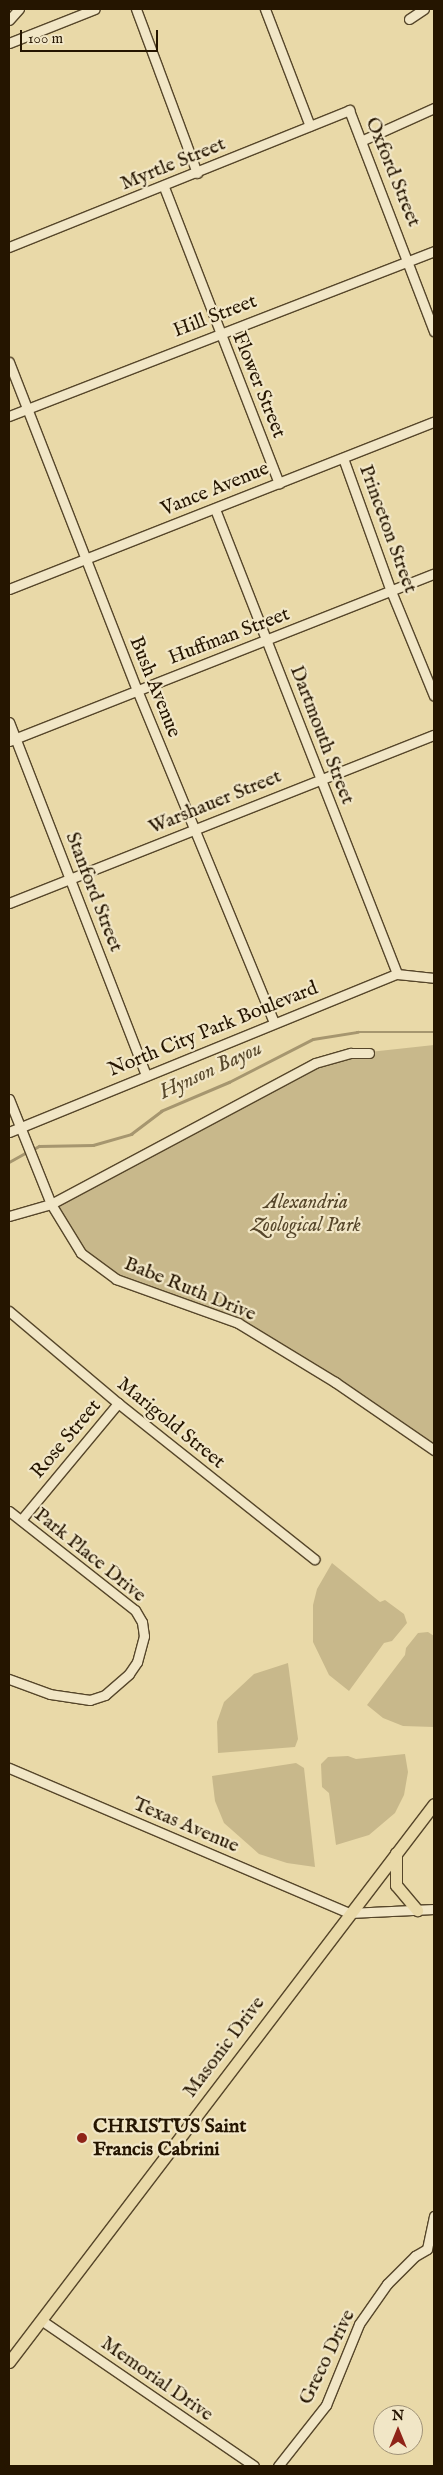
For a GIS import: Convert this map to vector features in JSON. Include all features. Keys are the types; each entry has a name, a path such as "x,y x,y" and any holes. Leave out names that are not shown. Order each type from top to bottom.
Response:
{"main road":[{"name":"Masonic Drive","path":"9,2362 349,1913 434,1804"},
{"path":"396,1853 396,1885 417,1910"}],"street":[{"path":"9,20 19,9"},
{"path":"9,43 95,9"},
{"path":"136,9 197,174"},
{"path":"265,9 310,126"},
{"path":"409,19 424,9"},
{"path":"363,140 434,108"},
{"name":"Myrtle Street","path":"9,248 197,174 349,110"},
{"name":"Oxford Street","path":"349,110 363,140 434,331"},
{"name":"Flower Street","path":"164,187 219,333 279,483"},
{"name":"Hill Street","path":"9,416 434,251"},
{"name":"Bush Avenue","path":"9,362 137,690 274,1022"},
{"name":"Vance Avenue","path":"9,589 434,422"},
{"name":"Princeton Street","path":"343,458 391,591 434,696"},
{"name":"Dartmouth Street","path":"215,509 396,974"},
{"name":"Huffman Street","path":"12,740 434,574"},
{"name":"Stanford Street","path":"9,722 12,740 70,879 146,1075"},
{"name":"Warshauer Street","path":"9,903 434,734"},
{"name":"North City Park Boulevard","path":"9,1132 274,1022 396,974 434,978"},
{"path":"9,1216 51,1204 315,1063 350,1053 369,1053"},
{"name":"Babe Ruth Drive","path":"9,1099 36,1161 51,1204 80,1253 108,1274 238,1323 335,1382 434,1450"},
{"name":"Marigold Street","path":"9,1311 118,1403 314,1559"},
{"name":"Rose Street","path":"20,1520 118,1403"},
{"name":"Park Place Drive","path":"9,1511 135,1610 142,1622 144,1636 136,1662 118,1686 90,1700 70,1699 10,1681"},
{"name":"Texas Avenue","path":"9,1768 349,1913"},
{"path":"349,1913 434,1908"},
{"name":"Greco Drive","path":"278,2466 326,2405 359,2324 387,2284 415,2256 427,2249 434,2216"},
{"name":"Memorial Drive","path":"41,2320 254,2466"}],"green space":[{"name":"Alexandria Zoological Park","path":"434,1045 434,1449 239,1323 135,1285 80,1253 53,1199 316,1064 351,1054"},
{"path":"332,1563 380,1602 385,1600 404,1614 407,1623 392,1641 384,1643 349,1691 329,1675 313,1642 313,1605 317,1589"},
{"path":"428,1632 434,1636 434,1727 403,1726 383,1718 367,1705 405,1655 406,1648 418,1633"},
{"path":"288,1663 298,1739 295,1747 218,1753 217,1722 224,1702 254,1674"},
{"path":"405,1754 408,1772 404,1795 395,1813 369,1835 336,1845 329,1793 322,1787 321,1764 328,1757 348,1756 356,1759"},
{"path":"296,1763 304,1768 315,1867 287,1863 259,1854 224,1823 215,1801 212,1776"}],"waterway":[{"name":"Hynson Bayou","path":"32,1150 39,1146 93,1145 131,1134 161,1111 229,1082 313,1039 357,1032 434,1032"},
{"name":"Hynson Bayou","path":"9,1162 27,1152"}],"place":[{"name":"CHRISTUS Saint Francis Cabrini","path":"82,2138"}]}
